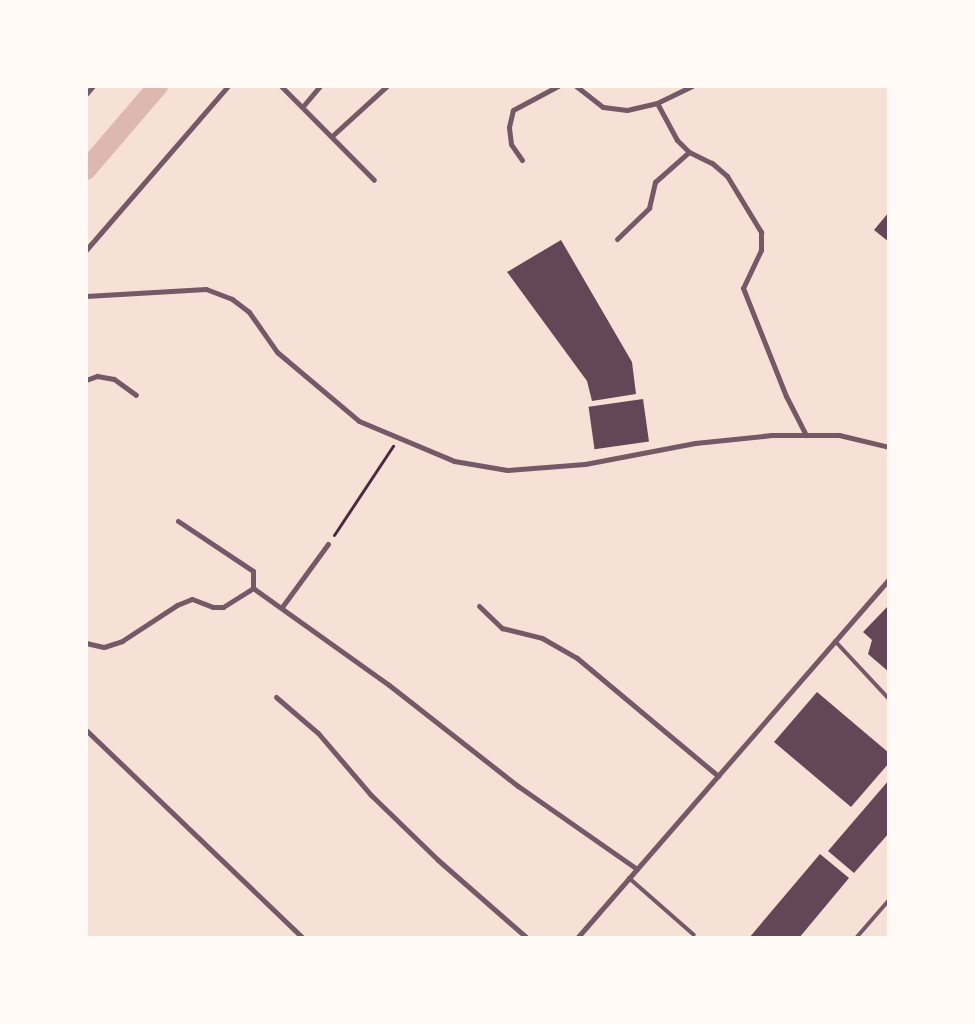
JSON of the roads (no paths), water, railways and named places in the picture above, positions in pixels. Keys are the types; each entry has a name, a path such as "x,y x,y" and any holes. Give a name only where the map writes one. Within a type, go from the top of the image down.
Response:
{"street":[{"path":"86,94 93,86"},
{"path":"86,250 228,86"},
{"path":"281,86 304,106 374,180"},
{"path":"304,106 320,86"},
{"path":"332,136 387,86"},
{"path":"522,160 511,144 509,127 513,110 558,86"},
{"path":"576,86 603,107 627,110 657,103 692,86"},
{"path":"657,103 677,140 689,152 712,163 728,176 761,232 761,250 743,288 786,396 806,435"},
{"path":"617,239 649,208 655,182 689,152"},
{"path":"86,296 206,289 232,299 249,312 277,352 324,394 359,421 397,439 454,461 507,470 585,464 695,443 772,435 839,435 889,447"},
{"path":"86,380 97,376 114,379 136,395"},
{"path":"178,521 253,571 253,588"},
{"path":"282,607 328,544"},
{"path":"578,938 889,580"},
{"path":"253,588 282,607 518,786 638,869"},
{"path":"86,643 104,647 122,641 173,607 192,599 213,607 223,607 253,588"},
{"path":"479,606 502,628 542,638 577,658 718,776"},
{"path":"276,697 318,734 371,795 438,860 527,938"},
{"path":"86,730 303,938"}],"lane":[{"path":"835,641 889,699"},
{"path":"630,878 694,935"},
{"path":"856,938 889,900"}],"waterway":[{"path":"86,170 158,86"}]}
